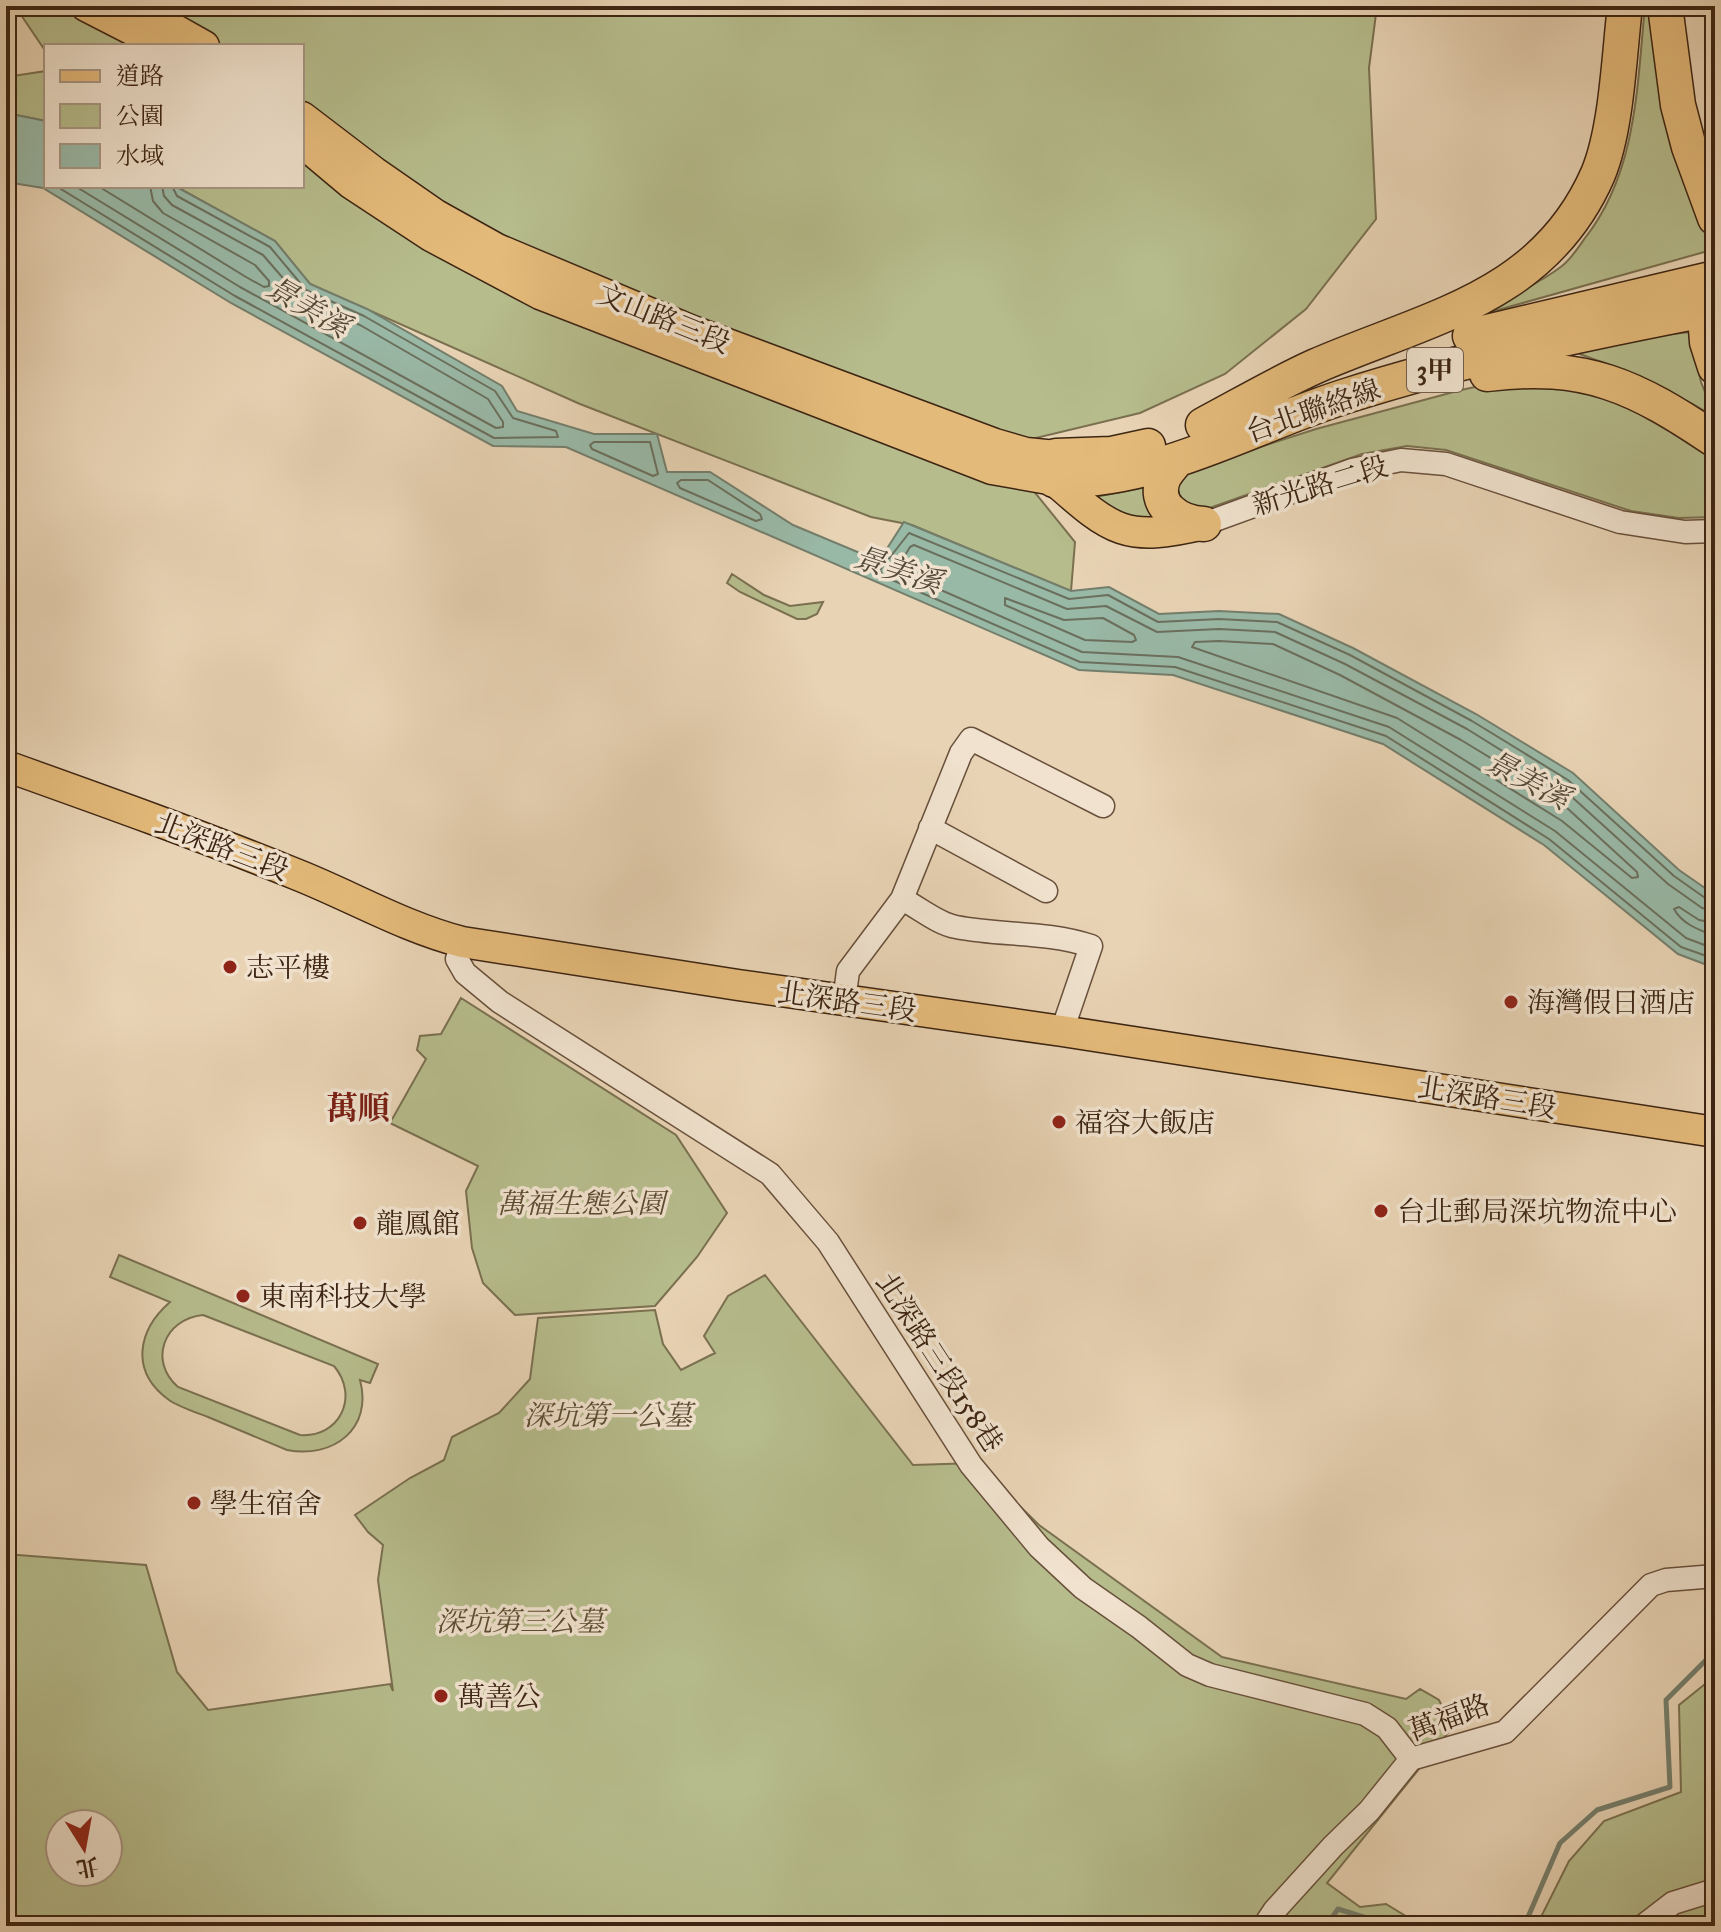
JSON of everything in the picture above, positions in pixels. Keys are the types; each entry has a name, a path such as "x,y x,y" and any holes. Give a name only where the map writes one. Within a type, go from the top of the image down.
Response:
{"highway":[{"path":"1203,425 1314,367 1444,315 1496,290 1533,265 1561,235 1599,171 1610,126 1625,6"},
{"path":"1665,6 1678,105 1689,147 1715,218"},
{"path":"1709,294 1707,342 1715,367"},
{"name":"台北聯絡線","path":"1055,468 1084,457 1133,450 1277,396 1385,360 1561,313 1709,294"},
{"name":"台北聯絡線","path":"1055,468 1103,479 1137,473 1287,417 1393,382 1571,336 1709,294"},
{"path":"1287,417 1482,375 1548,370 1582,374 1634,391 1715,440"},
{"path":"1176,461 1164,476 1162,486 1167,508 1188,523 1204,524"}],"main road":[{"path":"86,6 160,44"},
{"path":"133,6 200,44"},
{"name":"文山路三段","path":"304,119 436,215 497,249 690,330 1026,453 1055,468"},
{"name":"文山路三段","path":"304,144 352,184 431,236 540,294 992,469 1055,468"},
{"name":"新光路二段","path":"1055,468 1097,517 1129,531 1173,531 1204,524"},
{"name":"北深路三段","path":"6,766 212,840 428,934 462,942 1715,1132"}],"street":[{"name":"新光路二段","path":"1204,524 1352,470 1401,460 1446,464 1620,522 1685,532 1715,531"},
{"path":"844,1001 848,971 902,899 961,753 971,739 1103,806"},
{"path":"930,828 1046,891"},
{"path":"902,899 954,927 1067,938 1091,946 1062,1031"},
{"name":"北深路三段158巷","path":"462,942 457,959 465,973 500,1002 770,1174 828,1242 971,1465 1039,1547 1083,1588 1187,1665 1210,1675 1365,1714 1387,1728 1411,1759"},
{"name":"萬福路","path":"1264,1926 1274,1911 1369,1811 1411,1759 1505,1732 1651,1585 1666,1580 1715,1576"},
{"path":"1643,1926 1673,1903 1715,1890"}],"green space":[{"path":"15,6 1377,6 1369,68 1376,219 1306,309 1225,374 1140,413 998,447 1075,542 1071,591 912,525 871,517 580,404 310,284 275,241 179,188 304,188 304,44 44,44 44,49"},
{"path":"1645,6 1655,6 1693,195 1715,249 1448,324 1521,291 1562,266 1602,212 1625,157 1632,127"},
{"path":"44,71 44,121 6,113 6,77"},
{"path":"1690,332 1701,382 1715,417 1639,378 1559,347"},
{"path":"1529,382 1619,398 1715,454 1715,517 1679,518 1631,511 1446,450 1407,446 1362,454 1201,511 1181,503 1176,485 1184,475 1235,455 1316,429 1461,390 1489,384"},
{"path":"1151,486 1161,521 1116,514 1095,497"},
{"path":"732,574 764,595 790,606 823,602 817,614 797,619 727,583"},
{"name":"萬福生態公園","path":"461,998 676,1135 727,1213 697,1257 655,1306 515,1315 483,1283 472,1248 466,1191 478,1166 390,1123 426,1059 417,1050 420,1036 441,1034"},
{"path":"119,1255 378,1364 370,1383 360,1380 363,1397 355,1426 346,1436 320,1450 287,1450 173,1403 156,1389 148,1376 142,1351 151,1325 170,1302 110,1277","holes":["203,1315 334,1366 345,1390 341,1413 335,1423 325,1430 300,1435 178,1387 169,1377 162,1354 170,1333 178,1324"]},
{"path":"765,1275 913,1465 976,1463 1039,1525 1222,1657 1406,1699 1420,1689 1439,1700 1452,1728 1327,1883 1360,1907 1386,1904 1422,1926 6,1926 6,1554 146,1565 177,1672 208,1710 390,1684 393,1691 378,1580 383,1545 355,1515 410,1478 444,1460 452,1437 499,1413 530,1379 538,1318 655,1310 663,1344 681,1370 715,1353 704,1336 728,1296"},
{"path":"1715,1676 1715,1926 1529,1926 1539,1921 1569,1861 1604,1821 1681,1792 1679,1705"}],"water":[{"name":"景美溪","path":"6,113 44,121 44,188 179,188 275,241 310,284 367,309 502,386 517,411 594,434 657,434 667,472 710,472 793,525 879,561 904,522 1071,591 1109,587 1159,614 1219,611 1279,614 1353,648 1476,714 1573,773 1679,870 1715,895 1715,968 1678,954 1544,845 1383,744 1173,675 1079,670 566,447 493,446 231,303 43,188 6,182"}],"waterway":[{"path":"1513,1926 1528,1917 1560,1843 1597,1810 1670,1787 1666,1700 1715,1651"},
{"path":"1326,1926 1338,1909 1392,1926"}],"place":[{"name":"志平樓","path":"230,967"},
{"name":"海灣假日酒店","path":"1511,1002"},
{"name":"福容大飯店","path":"1059,1122"},
{"name":"台北郵局深坑物流中心","path":"1381,1211"},
{"name":"龍鳳館","path":"360,1223"},
{"name":"東南科技大學","path":"243,1296"},
{"name":"學生宿舍","path":"194,1503"},
{"name":"萬善公","path":"441,1696"}],"district":[{"name":"萬順","path":"358,1108"}],"park label":[{"name":"深坑第一公墓","path":"608,1415"},
{"name":"深坑第三公墓","path":"520,1621"}]}
